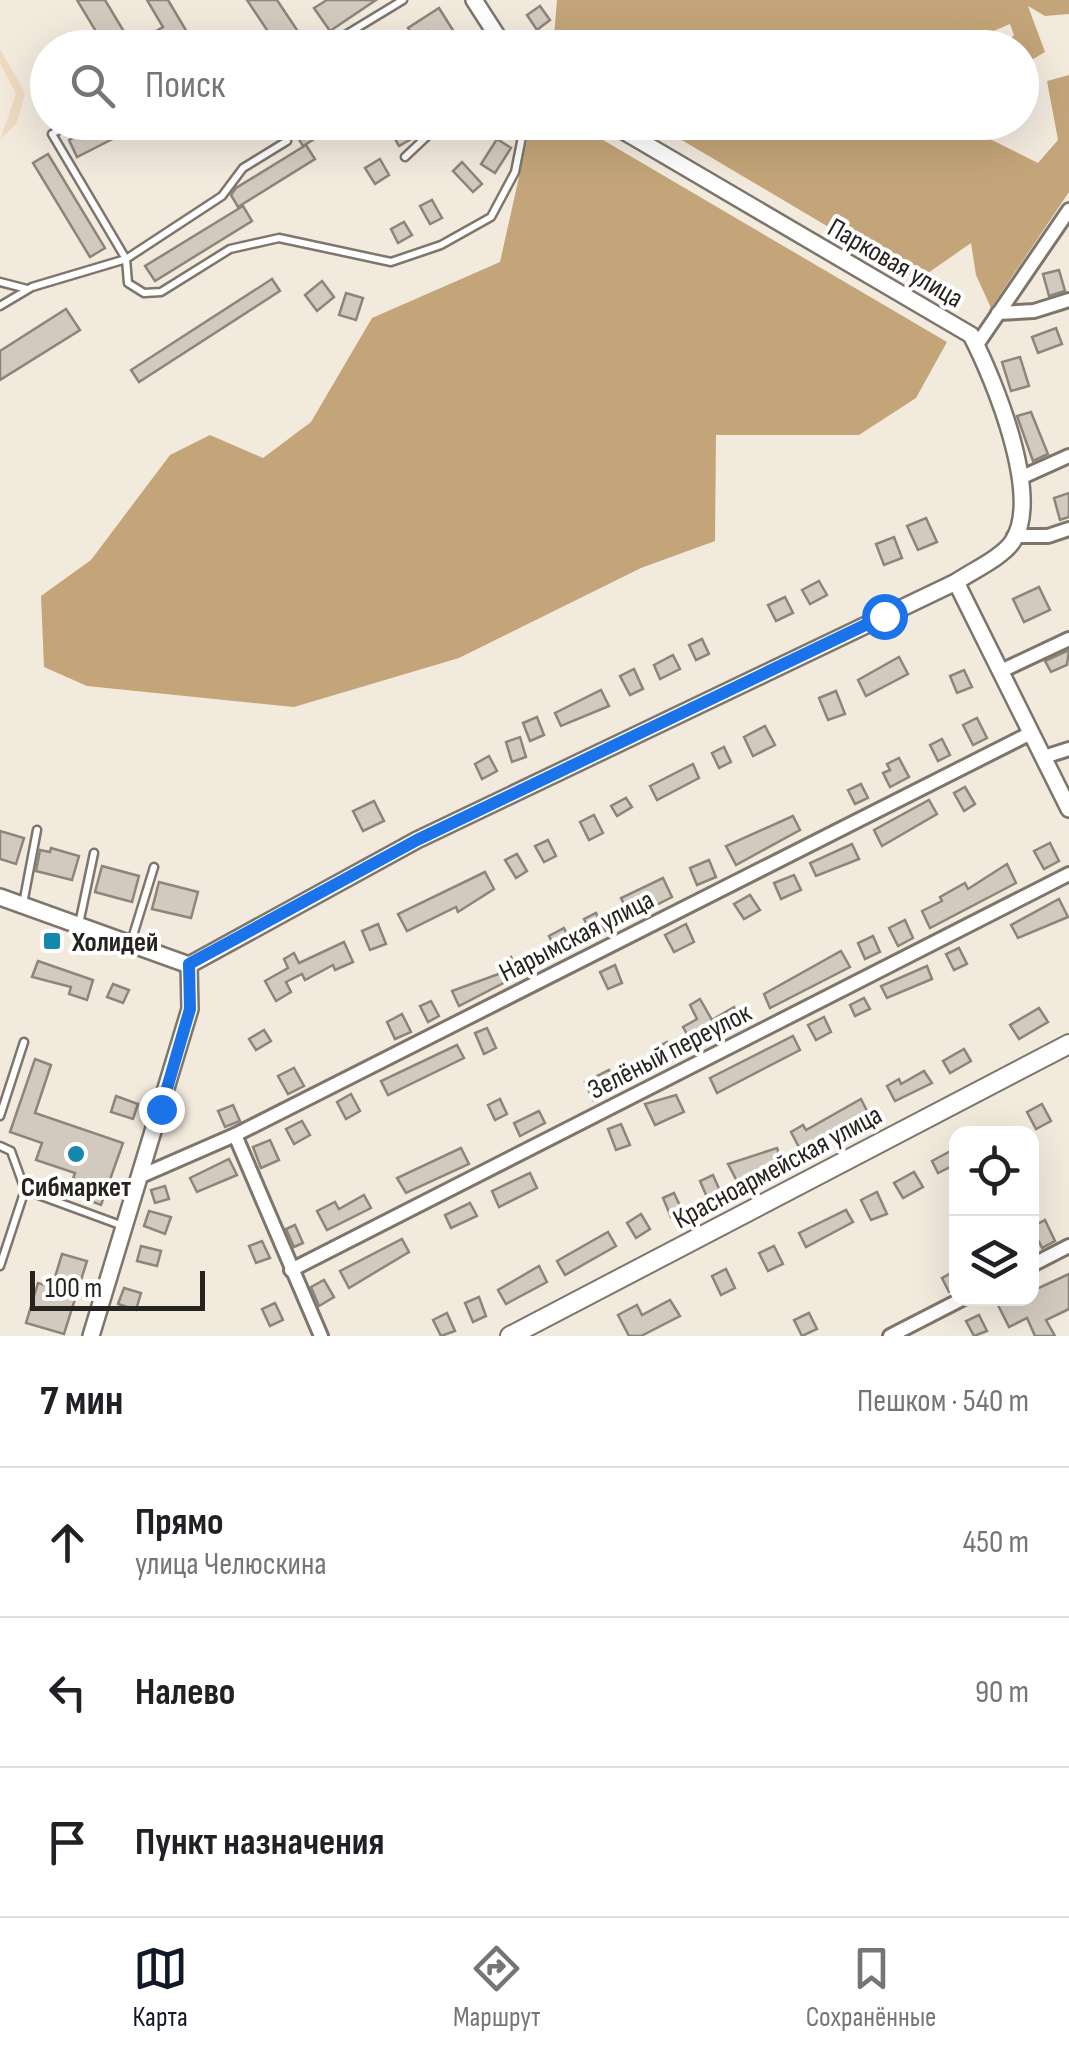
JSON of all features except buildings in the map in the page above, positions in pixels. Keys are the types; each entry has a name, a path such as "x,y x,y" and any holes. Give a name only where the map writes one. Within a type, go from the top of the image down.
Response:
{"main road":[{"name":"Красноармейская улица","path":"510,1336 1069,1044"}],"street":[{"path":"474,0 494,30"},
{"name":"Парковая улица","path":"639,140 971,335 992,374 1020,478 1024,504 1013,540"},
{"path":"976,346 1069,210"},
{"path":"998,313 1034,311 1069,300"},
{"path":"1020,478 1069,456"},
{"path":"0,897 189,964 417,840 956,582 1013,540 1069,530"},
{"path":"956,582 1069,808"},
{"path":"1001,672 1069,639"},
{"name":"Нарымская улица","path":"141,1176 234,1135 1031,732"},
{"path":"1044,758 1069,749"},
{"name":"Зелёный переулок","path":"292,1270 1069,874"},
{"path":"92,1336 190,1009 189,964"},
{"path":"234,1135 320,1336"},
{"path":"1039,1261 1069,1246"},
{"path":"890,1336 949,1306"}],"lane":[{"path":"354,30 403,0"},
{"path":"56,140 126,259 128,283 144,293 178,286 230,249 278,238 391,262 415,255 491,217 515,172 521,140"},
{"path":"0,306 28,289 126,259 222,196 243,168 287,140"},
{"path":"405,156 422,140"},
{"path":"0,282 28,289"},
{"path":"23,905 37,830"},
{"path":"79,925 94,853"},
{"path":"131,944 154,867"},
{"path":"0,1116 24,1042"},
{"path":"0,1146 12,1151 25,1190 0,1266"},
{"path":"25,1190 124,1226"}],"shaded area":[{"path":"557,0 1069,0 1069,14 1045,16 1028,6 1037,30 1012,30 1010,24 996,30 554,30"},
{"path":"0,49 25,93 17,123 0,140 16,94 0,63"},
{"path":"1069,75 1069,192 991,308 976,275 971,243 918,280 682,140 992,140 1038,163 1058,140 1047,81"},
{"path":"527,140 603,140 947,342 916,398 859,435 716,435 715,541 641,568 459,658 294,707 87,686 44,667 41,596 91,560 170,455 210,435 263,458 311,422 372,318 500,262"}],"place":[{"name":"Холидей","path":"52,941"},
{"name":"Сибмаркет","path":"76,1154"}],"route":[{"path":"161,1109 190,1009 189,964 417,840 884,616"}]}
